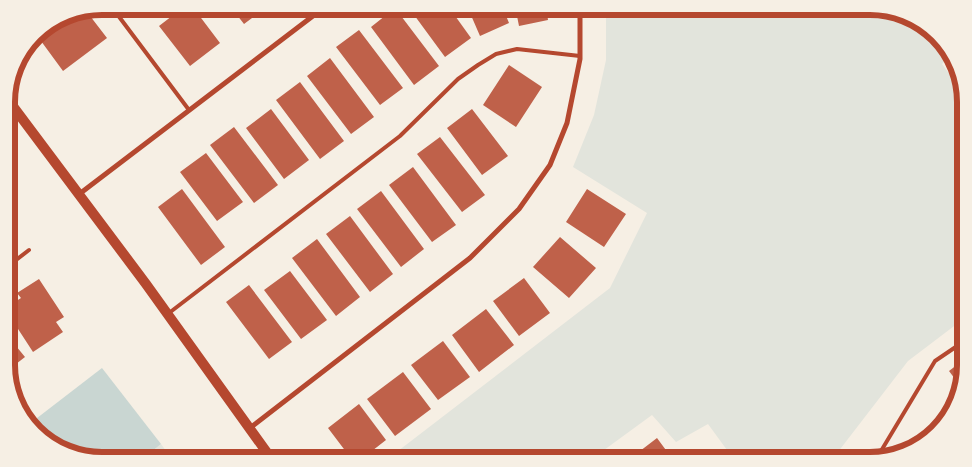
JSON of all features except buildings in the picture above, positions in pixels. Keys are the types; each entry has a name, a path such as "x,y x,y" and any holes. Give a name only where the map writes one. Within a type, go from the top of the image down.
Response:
{"main road":[{"path":"15,109 267,452"}],"street":[{"path":"78,195 310,15"},
{"path":"250,428 470,258 519,209 550,165 567,122 580,56 580,15"}],"lane":[{"path":"118,15 189,110"},
{"path":"167,314 400,136 458,79 478,65 496,54 516,49 580,56"},
{"path":"15,261 29,250"},
{"path":"880,451 935,362 957,346"}],"shaded area":[{"path":"606,15 870,15 887,17 908,24 918,30 939,49 945,59 946,61 942,64 954,80 957,102 957,324 908,361 838,452 728,452 708,424 676,442 652,415 601,452 397,452 610,288 647,213 573,167 594,115 606,60"},
{"path":"102,368 161,444 151,452 85,450 64,443 54,437 35,420"},
{"path":"161,444 167,452 151,452"}]}
